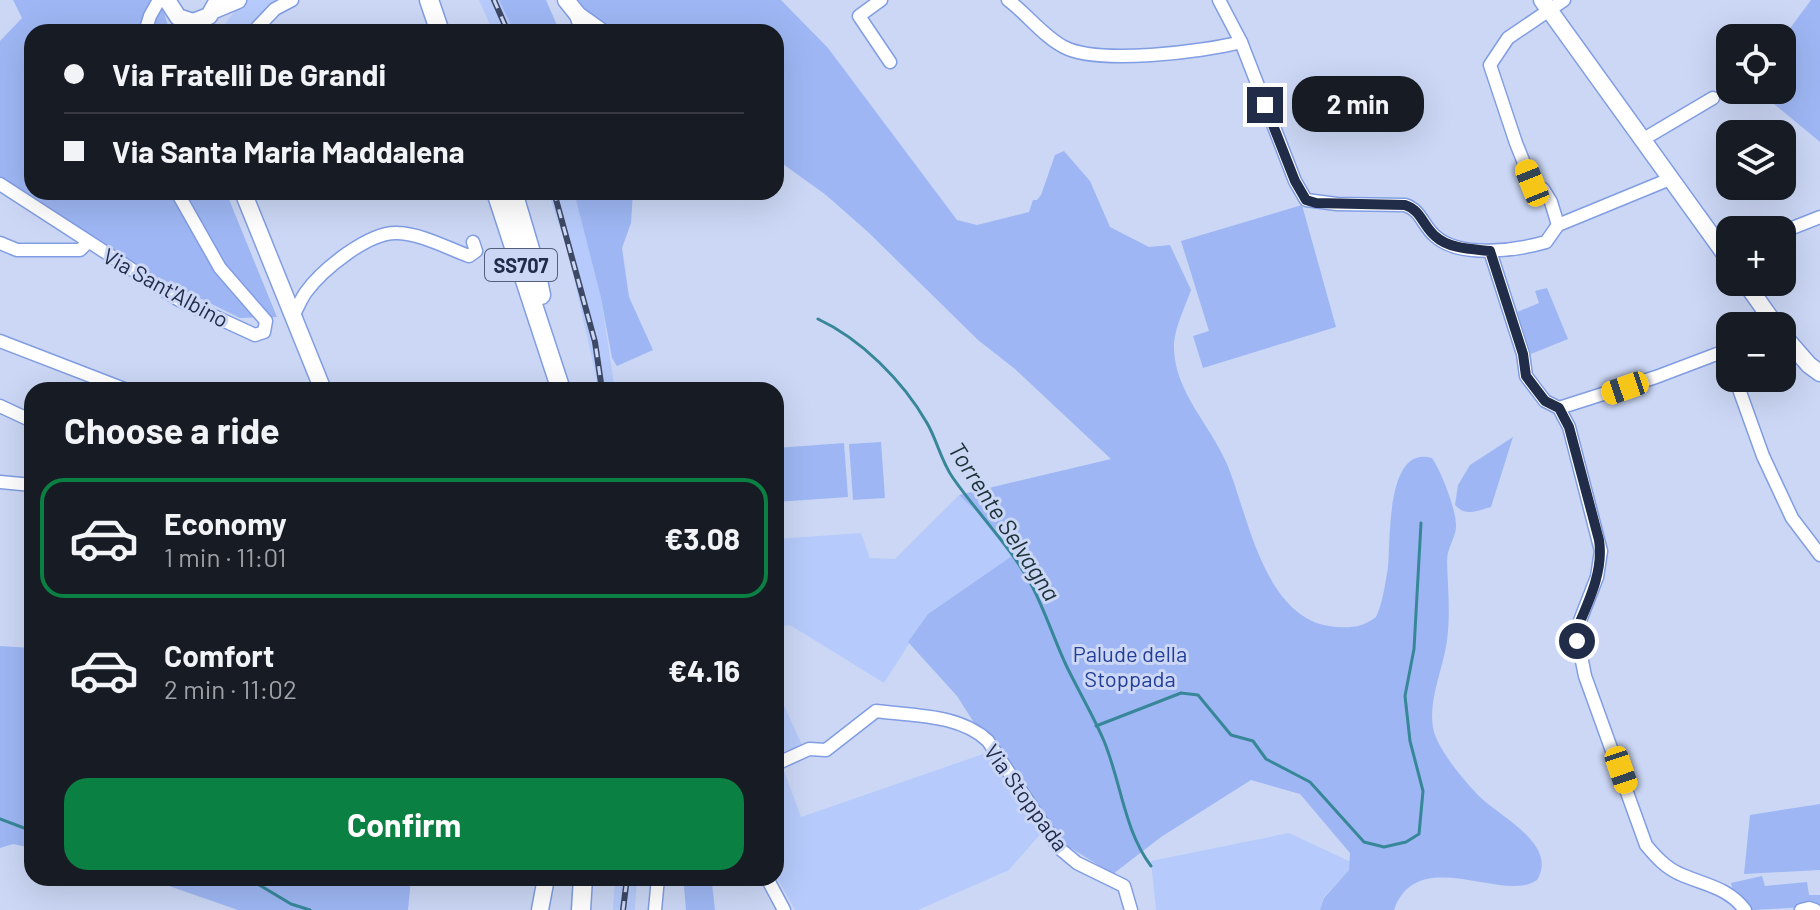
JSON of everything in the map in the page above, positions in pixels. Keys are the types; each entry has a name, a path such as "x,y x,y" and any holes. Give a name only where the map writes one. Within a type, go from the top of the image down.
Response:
{"highway":[{"path":"429,0 437,24"},
{"name":"SS707","path":"499,200 559,382"},
{"path":"515,200 539,285 545,338"},
{"path":"581,910 582,886"}],"main road":[{"path":"176,15 193,22 238,0"},
{"path":"566,0 591,24"},
{"path":"1545,5 1716,240"},
{"path":"578,15 581,24"},
{"path":"246,200 320,382"},
{"path":"1796,350 1820,373"},
{"path":"540,910 544,886"}],"street":[{"path":"149,24 159,0"},
{"path":"261,24 275,9 292,0"},
{"path":"881,0 859,16 890,62"},
{"path":"1008,0 1064,47 1087,56 1209,50 1241,42"},
{"path":"1219,0 1241,42 1295,181 1306,200 1316,203 1405,205 1414,208 1435,236 1451,246 1490,251 1522,249 1546,242 1558,225 1670,179"},
{"path":"1558,225 1543,189 1532,183 1490,65 1508,38 1545,5 1564,0"},
{"path":"152,24 163,14 176,15"},
{"path":"1642,140 1713,98"},
{"name":"Via Sant'Albino","path":"0,184 24,200"},
{"name":"Via Sant'Albino","path":"24,200 179,300 255,335 264,332 266,321 220,268 182,200"},
{"path":"1796,226 1820,217"},
{"path":"294,314 307,291 338,261 364,242 384,234 398,233 469,256 476,251 473,242"},
{"name":"Via Sant'Albino","path":"0,243 17,250 80,250 88,242"},
{"path":"1490,251 1523,354 1526,376 1545,401 1559,408 1569,427 1601,551 1597,577 1576,631 1577,641 1585,676 1646,845 1657,859 1678,873 1721,888 1738,899 1745,910"},
{"path":"0,341 106,382"},
{"path":"1559,408 1716,354"},
{"path":"1740,392 1763,456 1792,518 1820,555"},
{"path":"0,406 24,417"},
{"path":"0,482 24,484"},
{"name":"Via Stoppada","path":"784,760 809,749 826,750 876,711 954,721 976,730 988,741 1059,848 1077,863 1124,886 1131,910"},
{"path":"655,910 657,886"},
{"path":"770,886 782,910"},
{"path":"1801,910 1815,910"}],"shaded area":[{"path":"243,0 283,0 260,24 225,24"},
{"path":"479,0 499,0 510,24 490,24"},
{"path":"551,200 576,200 601,298 614,382 597,382 568,252"},
{"path":"959,495 1019,551 928,614 884,683 790,625 784,626 784,538 861,533 870,558 895,559"},
{"path":"784,705 803,747 784,755"},
{"path":"992,751 1043,831 1009,870 918,910 795,910 782,886 784,886 784,771 801,817"},
{"path":"1289,833 1351,862 1349,870 1324,897 1320,910 1156,910 1151,861"},
{"path":"614,886 636,886 635,910 613,910"}],"green space":[{"path":"13,0 160,0 168,24 24,24 24,193 0,177 0,41 22,18"},
{"path":"499,0 546,0 556,24 510,24"},
{"name":"Palude della Stoppada","path":"573,0 781,0 828,48 957,220 977,225 1029,212 1033,200 1041,195 1055,155 1064,151 1090,181 1110,227 1149,247 1170,245 1191,290 1174,342 1180,380 1227,464 1263,564 1292,607 1312,621 1347,627 1362,625 1376,617 1388,568 1391,518 1398,480 1406,466 1417,458 1432,458 1448,491 1456,527 1447,557 1448,626 1433,700 1434,732 1447,757 1467,783 1534,843 1542,867 1537,880 1522,885 1504,885 1441,877 1421,880 1405,890 1394,910 1320,910 1324,898 1349,870 1350,853 1300,794 1251,780 1161,837 1113,874 1043,831 957,696 908,642 928,614 1019,551 959,495 1111,459 1015,369 978,340 868,232 826,195 784,165 784,24 595,24"},
{"path":"1811,0 1820,0 1820,142 1774,104 1796,104 1796,24 1793,24"},
{"path":"35,200 229,200 277,317 240,318 145,271"},
{"path":"576,200 632,200 631,223 622,248 629,297 653,350 617,366 612,358 601,298"},
{"path":"1302,205 1336,327 1203,368 1193,336 1209,331 1181,241"},
{"path":"1547,288 1568,339 1531,354 1517,312 1539,303 1535,291"},
{"path":"1513,437 1491,507 1472,512 1459,509 1455,505 1458,485 1470,465"},
{"path":"881,442 885,498 853,500 849,444"},
{"path":"844,443 848,497 784,501 784,447"},
{"path":"0,646 24,648 24,846 13,844 0,848"},
{"path":"1820,804 1820,870 1744,874 1750,815"},
{"path":"1762,876 1765,886 1807,882 1809,895 1820,895 1820,910 1749,910 1733,891 1731,883"},
{"path":"169,886 410,886 408,910 238,910"},
{"path":"684,886 712,886 715,910 686,910"}],"waterway":[{"name":"Torrente Selvagna","path":"818,319 865,350 906,392 927,423 953,478 1024,572 1104,741 1135,837 1151,866"},
{"path":"1096,726 1181,693 1198,695 1231,735 1253,741 1266,759 1310,782 1364,842 1384,847 1406,842 1419,834 1423,791 1410,741 1405,696 1414,649 1421,523"},
{"path":"0,819 24,828"},
{"path":"261,886 291,904 310,910"}],"railway":[{"path":"494,0 504,24"},
{"path":"556,200 595,342 601,382"},
{"path":"623,910 626,886"}],"route":[{"path":"1265,105 1295,181 1306,200 1343,205 1405,205 1414,208 1435,236 1451,246 1490,251 1523,354 1526,376 1545,401 1559,408 1569,427 1599,540 1601,551 1597,577 1576,631 1577,641"}]}
